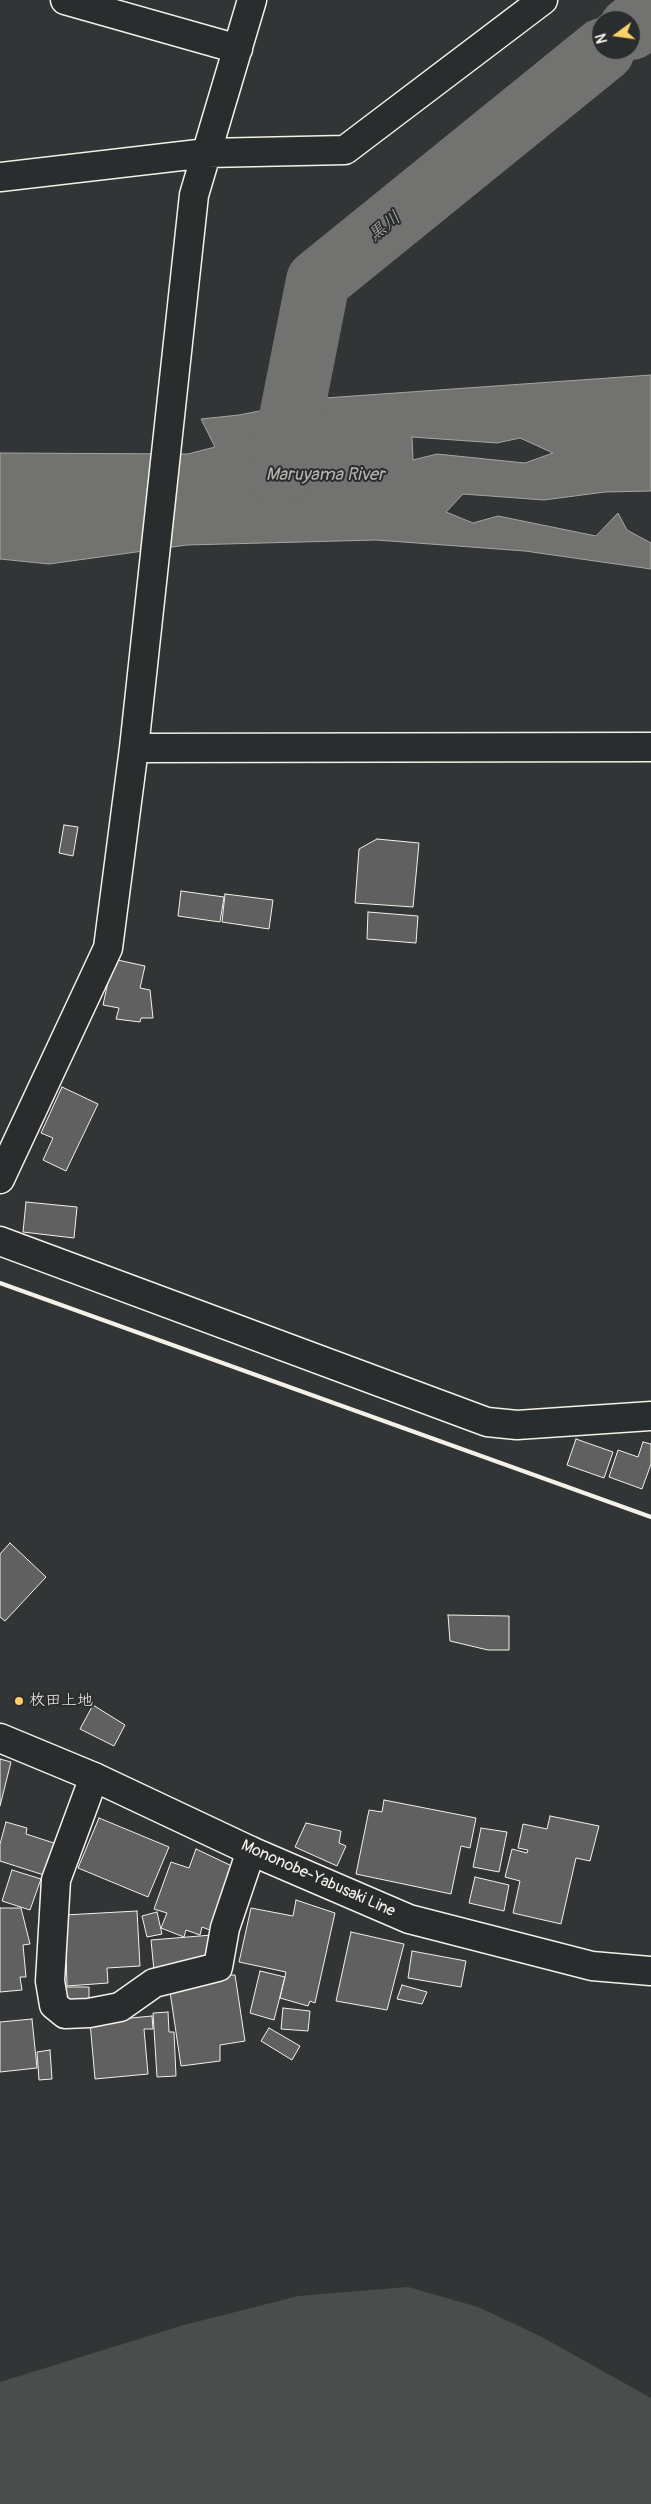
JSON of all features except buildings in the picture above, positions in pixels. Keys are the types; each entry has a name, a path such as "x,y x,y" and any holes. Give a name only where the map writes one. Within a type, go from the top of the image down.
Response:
{"street":[{"path":"65,0 238,49"},
{"path":"0,1179 108,948 134,748 194,195 252,0"},
{"path":"0,177 207,153 345,150 543,0"},
{"path":"134,748 651,747"},
{"path":"0,1240 487,1422 517,1425 651,1416"},
{"name":"Mononobe-Yabusaki Line","path":"0,1738 94,1777 252,1850 409,1919 592,1966 651,1971"},
{"path":"94,1777 56,1880 50,1981 54,2005 65,2014 89,2013 120,2007 154,1983 218,1967 225,1928 252,1850"}],"shaded area":[{"path":"408,2287 478,2307 542,2337 651,2398 651,2504 0,2504 0,2382 184,2325 298,2296"}],"water":[{"name":"Maruyama River","path":"651,375 651,491 605,492 544,500 463,494 446,512 473,523 498,516 596,536 618,513 627,530 651,543 651,569 525,551 376,540 187,545 49,564 0,559 0,453 188,454 215,447 201,419 239,415 325,398","holes":["412,437 497,443 520,438 553,453 525,463 437,454 413,460"]}],"waterway":[{"name":"黒川","path":"641,20 651,13"},
{"name":"黒川","path":"280,473 318,281 591,60"}],"railway":[{"path":"0,1283 651,1517"}],"place":[{"name":"枚田上地","path":"19,1701"}]}
